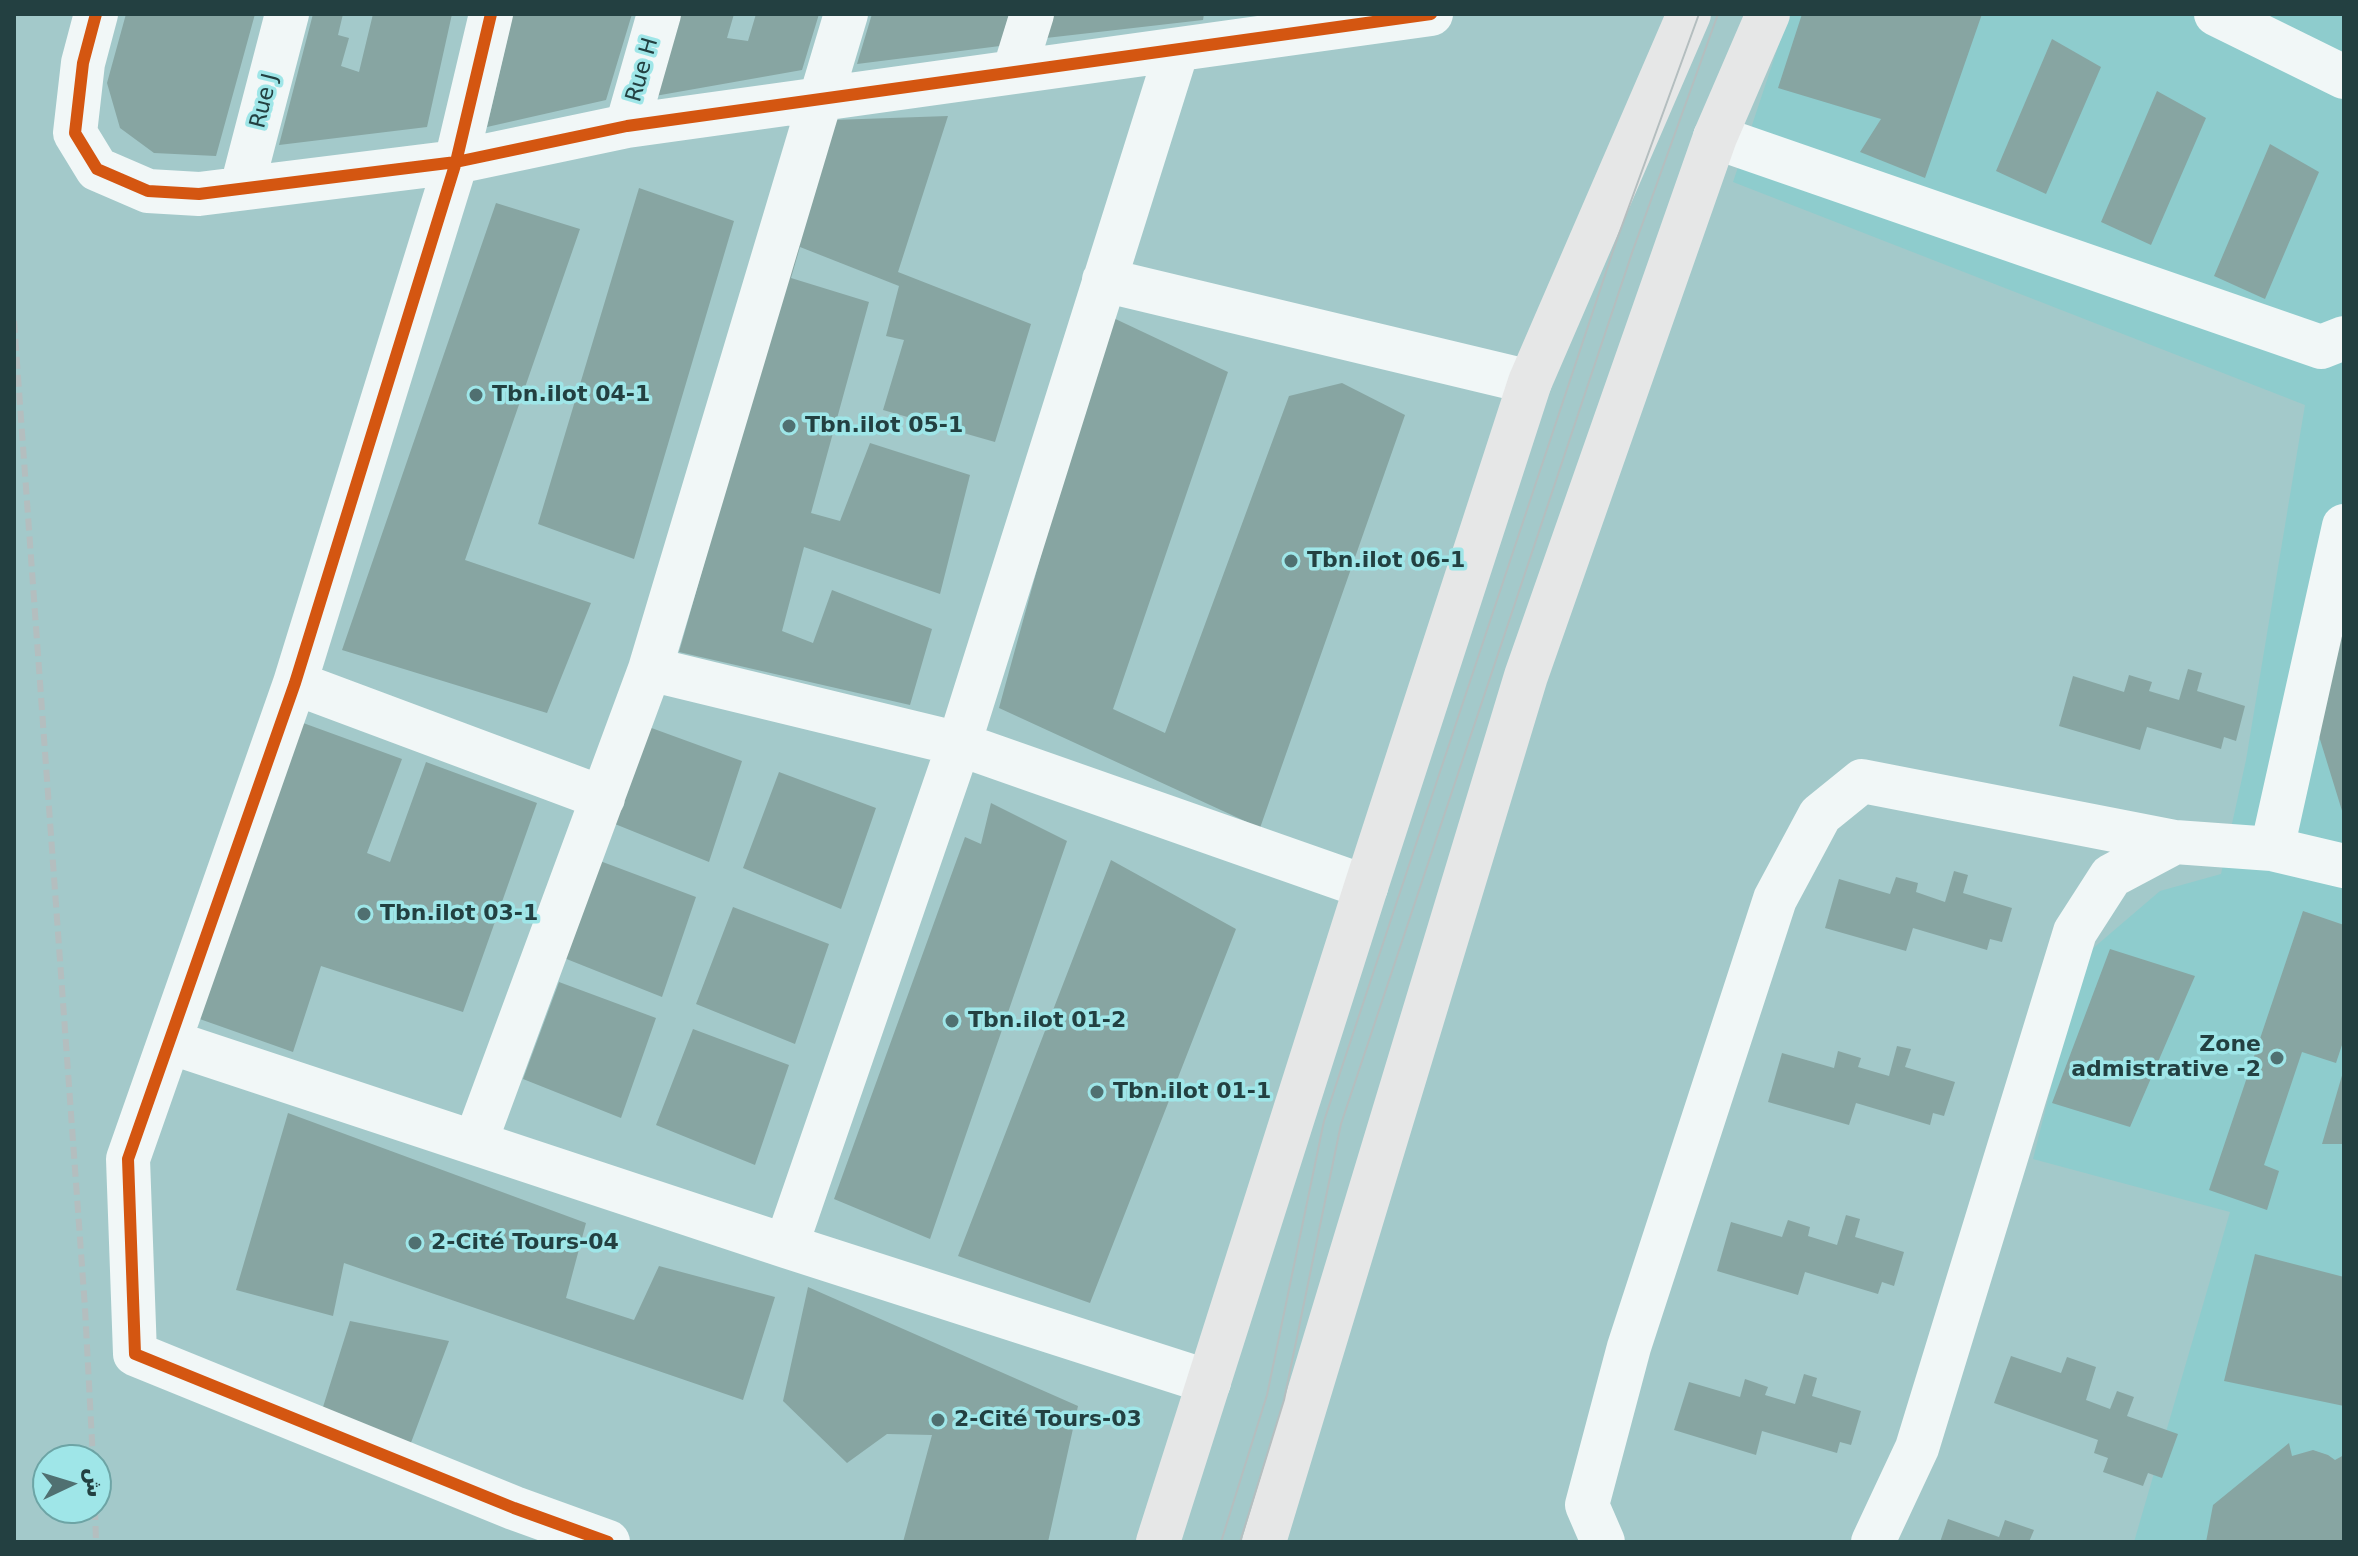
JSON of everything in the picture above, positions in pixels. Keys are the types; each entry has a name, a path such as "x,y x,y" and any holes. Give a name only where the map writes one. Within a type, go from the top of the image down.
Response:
{"main road":[{"path":"1264,1542 1526,676 1715,137 1768,14"},
{"path":"1158,1542 1530,382 1679,17"}],"street":[{"path":"96,14 83,63 75,133 97,169 148,191 199,194 456,162 627,126 1177,50 1231,28 1431,14"},
{"name":"Rue J","path":"242,187 287,14"},
{"path":"491,14 456,162 295,683 128,1159 135,1354 513,1525 608,1542"},
{"name":"Rue H","path":"627,126 659,14"},
{"path":"475,1143 650,669 846,14"},
{"path":"1014,72 1032,14"},
{"path":"2216,14 2344,77"},
{"path":"786,1246 959,744 1177,50"},
{"path":"1715,137 2321,347 2344,338"},
{"path":"1104,280 1530,382"},
{"path":"2272,849 2344,526"},
{"path":"650,669 959,744 1366,887"},
{"path":"295,683 603,798"},
{"path":"1603,1542 1587,1505 1629,1347 1775,899 1820,815 1862,781 2175,842 2272,849 2344,866"},
{"path":"1873,1542 1917,1448 2075,932 2111,876 2175,842"},
{"path":"170,1042 1209,1382"}],"shaded area":[{"path":"1789,14 2344,14 2344,1542 2134,1542 2230,1212 2033,1159 2084,956 2160,891 2221,874 2246,760 2305,405 1733,182"}],"building":[{"path":"126,14 255,14 216,156 154,153 120,128 107,83"},
{"path":"313,14 343,14 338,35 349,38 341,66 359,72 373,14 452,14 427,127 279,145"},
{"path":"513,14 632,14 606,100 487,127"},
{"path":"680,14 734,14 727,38 748,41 756,14 819,14 802,70 655,96"},
{"path":"872,14 1009,14 1000,46 857,64"},
{"path":"1054,14 1204,14 1203,20 1046,38"},
{"path":"1802,14 1982,14 1925,178 1860,152 1881,119 1778,88"},
{"path":"2052,39 2101,67 2046,194 1996,171"},
{"path":"2157,91 2206,118 2151,245 2101,222"},
{"name":"Tbn.ilot 05-1","path":"948,116 898,272 1031,324 995,442 883,410 904,340 886,336 899,286 800,247 791,278 869,302 811,513 840,521 870,443 970,475 940,594 804,547 782,631 813,643 832,590 932,629 910,705 679,652 796,239 833,120"},
{"path":"2270,144 2319,172 2265,299 2214,276"},
{"path":"639,188 734,221 634,559 538,524"},
{"name":"Tbn.ilot 04-1","path":"496,203 580,229 465,560 591,603 547,713 342,650"},
{"name":"Tbn.ilot 06-1","path":"1107,315 1228,372 1113,709 1165,733 1289,396 1342,383 1405,415 1260,828 999,708"},
{"path":"2344,579 2344,813 2343,814 2314,720"},
{"path":"2188,669 2202,673 2197,691 2245,706 2236,741 2224,737 2221,749 2147,727 2140,750 2059,726 2073,676 2124,692 2129,675 2152,682 2149,691 2179,700"},
{"name":"Tbn.ilot 03-1","path":"295,720 402,759 367,853 390,862 426,762 537,803 463,1012 321,966 293,1052 194,1017"},
{"path":"646,726 742,761 709,862 610,822"},
{"path":"779,772 876,808 841,909 743,868"},
{"name":"Tbn.ilot 01-2","path":"991,803 1067,841 930,1239 834,1199 965,837 981,844"},
{"name":"Tbn.ilot 01-1","path":"1111,860 1236,929 1090,1303 958,1256"},
{"path":"600,861 696,897 662,997 564,958"},
{"path":"1954,871 1968,875 1963,893 2012,908 2002,942 1990,939 1987,950 1913,928 1906,951 1825,928 1839,879 1890,894 1896,877 1918,883 1916,892 1945,902"},
{"path":"733,907 829,944 795,1044 696,1004"},
{"name":"Zone admistrative -2","path":"2303,911 2344,925 2344,1039 2336,1063 2302,1052 2264,1165 2279,1171 2267,1210 2209,1190"},
{"path":"2110,949 2195,976 2130,1127 2052,1103"},
{"path":"559,982 656,1018 621,1118 523,1079"},
{"path":"693,1029 789,1065 755,1165 656,1125"},
{"path":"1897,1046 1911,1049 1905,1067 1955,1082 1944,1116 1933,1113 1930,1125 1856,1103 1849,1125 1768,1102 1782,1053 1834,1068 1838,1051 1861,1058 1858,1067 1889,1076"},
{"path":"2343,1072 2344,1144 2322,1144"},
{"name":"2-Cité Tours-04","path":"288,1113 586,1223 566,1298 634,1320 659,1266 775,1297 743,1400 344,1263 333,1316 236,1290"},
{"path":"1846,1215 1860,1219 1855,1237 1904,1252 1894,1286 1882,1282 1878,1294 1805,1272 1798,1295 1717,1271 1731,1222 1782,1237 1788,1220 1810,1227 1808,1236 1837,1245"},
{"path":"2255,1254 2344,1277 2344,1406 2224,1381"},
{"name":"2-Cité Tours-03","path":"808,1287 1078,1406 1048,1542 903,1542 932,1435 887,1434 847,1463 783,1401"},
{"path":"350,1321 449,1341 409,1448 323,1407"},
{"path":"2011,1356 2061,1373 2067,1357 2096,1367 2086,1400 2110,1409 2117,1391 2134,1397 2127,1416 2178,1434 2162,1478 2148,1473 2143,1486 2103,1472 2108,1458 2094,1453 2098,1440 1994,1403"},
{"path":"1804,1374 1817,1378 1812,1396 1861,1411 1851,1445 1840,1442 1837,1453 1762,1431 1756,1455 1674,1430 1689,1382 1740,1397 1745,1379 1768,1387 1765,1395 1795,1404"},
{"path":"2289,1443 2292,1456 2313,1450 2335,1460 2344,1455 2344,1542 2206,1542 2213,1505"},
{"path":"1948,1519 1999,1537 2005,1520 2034,1530 2029,1542 1940,1542"}],"tram line":[{"path":"1221,1542 1267,1395 1324,1121 1615,245 1699,14"},
{"path":"1240,1542 1284,1400 1341,1124 1633,250 1718,14"}],"railway":[{"path":"14,321 92,1444"},
{"path":"95,1524 96,1542"}],"cycle path":[{"path":"96,14 83,63 75,133 97,169 148,191 199,194 456,162 627,126 1431,14"},
{"path":"491,14 456,162 295,683 128,1159 135,1354 514,1508 608,1542"}],"place":[{"name":"Tbn.ilot 04-1","path":"476,395"},
{"name":"Tbn.ilot 05-1","path":"789,426"},
{"name":"Tbn.ilot 06-1","path":"1291,561"},
{"name":"Tbn.ilot 03-1","path":"364,914"},
{"name":"Tbn.ilot 01-2","path":"952,1021"},
{"name":"Zone admistrative -2","path":"2277,1058"},
{"name":"Tbn.ilot 01-1","path":"1097,1092"},
{"name":"2-Cité Tours-04","path":"415,1243"},
{"name":"2-Cité Tours-03","path":"938,1420"}]}
